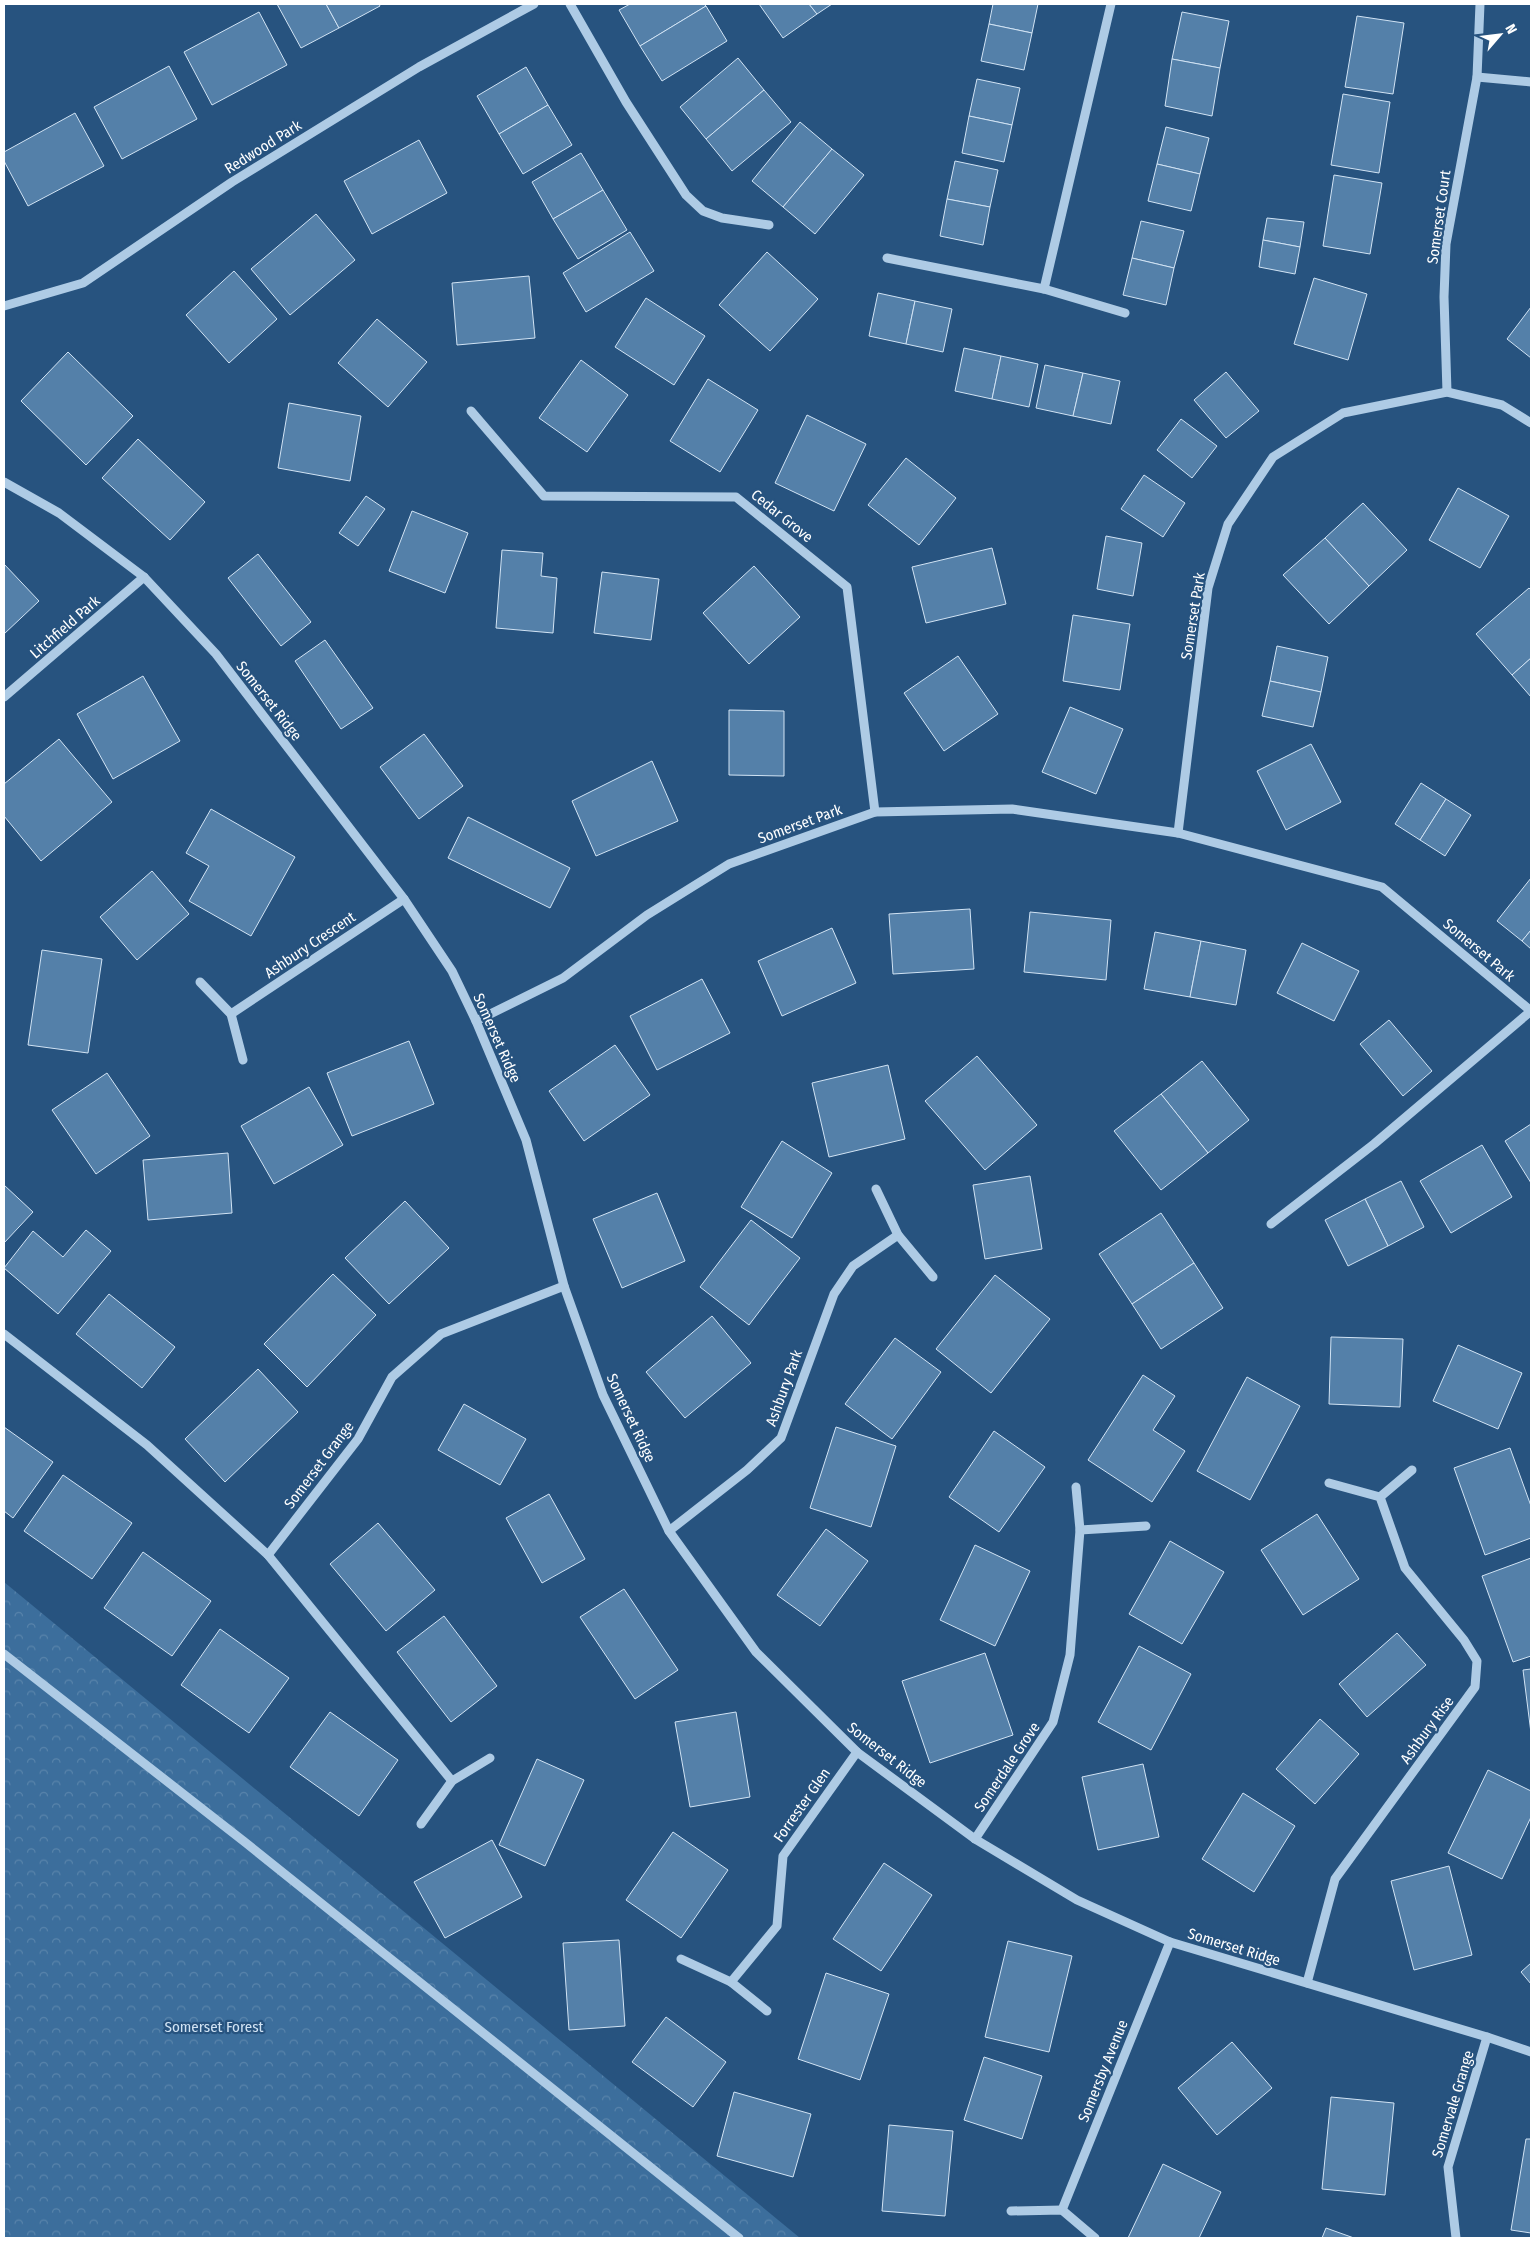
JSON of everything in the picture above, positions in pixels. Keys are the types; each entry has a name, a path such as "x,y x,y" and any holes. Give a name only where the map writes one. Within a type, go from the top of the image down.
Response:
{"street":[{"name":"Redwood Park","path":"4,306 82,283 240,177 419,67 534,4"},
{"path":"570,4 626,102 686,196 703,211 722,218 769,225"},
{"path":"1044,289 1111,4"},
{"name":"Somerset Court","path":"1447,392 1444,297 1446,244 1477,77 1480,4"},
{"path":"1477,77 1531,82"},
{"path":"887,258 1044,289 1097,303 1125,313"},
{"name":"Somerset Park","path":"1178,833 1208,588 1228,524 1273,457 1343,413 1447,392 1502,405 1531,423"},
{"name":"Cedar Grove","path":"471,411 544,496 736,497 847,587 875,812"},
{"name":"Somerset Ridge","path":"4,482 59,513 144,577 216,654 404,899 452,971 476,1021 526,1140 564,1286 603,1395 669,1531 756,1652 857,1752 976,1839 1078,1900 1170,1942 1487,2036 1531,2052"},
{"name":"Litchfield Park","path":"4,697 144,577"},
{"name":"Somerset Park","path":"476,1021 563,978 647,916 729,864 875,812 1012,808 1178,833 1382,887 1531,1012 1374,1144 1271,1224"},
{"name":"Ashbury Crescent","path":"231,1014 404,899"},
{"path":"200,982 231,1014 242,1060"},
{"path":"876,1189 898,1235 933,1277"},
{"name":"Ashbury Park","path":"669,1531 747,1470 780,1438 834,1294 853,1266 898,1235"},
{"name":"Somerset Grange","path":"268,1555 358,1439 392,1377 441,1334 564,1286"},
{"path":"4,1334 147,1445 268,1555 452,1781"},
{"path":"1329,1483 1380,1496 1412,1470"},
{"name":"Somerdale Grove","path":"976,1839 1053,1722 1070,1655 1080,1530 1076,1488"},
{"name":"Ashbury Rise","path":"1307,1983 1335,1879 1475,1687 1477,1661 1464,1640 1405,1568 1380,1496"},
{"path":"1080,1530 1146,1526"},
{"path":"4,1654 246,1843 739,2238"},
{"name":"Forrester Glen","path":"731,1982 777,1926 783,1856 857,1752"},
{"path":"421,1824 452,1781 490,1758"},
{"name":"Somersby Avenue","path":"1062,2210 1170,1942"},
{"path":"681,1959 731,1982 767,2011"},
{"name":"Somervale Grange","path":"1456,2238 1448,2167 1487,2036"},
{"path":"1011,2211 1062,2210 1095,2238"}],"green space":[{"name":"Somerset Forest","path":"4,1582 800,2238 4,2238"}],"building":[{"path":"277,4 326,4 339,28 301,48"},
{"path":"326,4 379,4 380,6 339,28"},
{"path":"630,4 704,4 706,6 640,46 619,10"},
{"path":"759,4 809,4 817,14 783,38"},
{"path":"809,4 832,4 817,14"},
{"path":"993,4 1038,4 1032,33 989,24"},
{"path":"706,6 727,41 662,81 640,46"},
{"path":"259,12 287,65 212,105 184,52"},
{"path":"1182,12 1229,21 1220,68 1172,59"},
{"path":"1357,16 1404,23 1393,94 1345,87"},
{"path":"989,24 1032,33 1024,70 981,61"},
{"path":"738,58 764,90 706,139 680,107"},
{"path":"1172,59 1220,68 1212,116 1165,106"},
{"path":"169,66 197,119 122,159 94,107"},
{"path":"526,67 548,105 499,134 477,96"},
{"path":"977,79 1020,88 1012,125 969,116"},
{"path":"764,90 791,122 732,171 706,139"},
{"path":"1343,94 1390,102 1379,173 1331,165"},
{"path":"548,105 572,145 523,174 499,134"},
{"path":"75,113 104,166 28,206 4,161 4,152"},
{"path":"969,116 1012,125 1004,162 962,153"},
{"path":"800,122 832,149 783,207 752,181"},
{"path":"1166,127 1209,138 1200,174 1157,164"},
{"path":"419,140 447,193 372,234 344,181"},
{"path":"832,149 864,175 815,234 783,207"},
{"path":"581,153 603,190 553,219 532,182"},
{"path":"955,161 998,170 990,207 947,199"},
{"path":"1157,164 1200,174 1191,211 1148,201"},
{"path":"1334,175 1382,183 1370,254 1323,246"},
{"path":"603,190 627,230 578,259 553,219"},
{"path":"947,199 990,207 983,245 940,236"},
{"path":"316,214 355,260 290,315 251,269"},
{"path":"1267,218 1304,222 1300,247 1263,240"},
{"path":"1141,221 1184,231 1174,268 1132,258"},
{"path":"630,232 654,271 586,312 563,273"},
{"path":"1263,240 1300,247 1295,274 1259,267"},
{"path":"767,252 818,299 770,351 719,305"},
{"path":"1132,258 1174,268 1166,305 1123,295"},
{"path":"234,271 277,319 229,363 186,315"},
{"path":"529,276 535,338 457,345 452,283"},
{"path":"1314,278 1367,294 1348,360 1294,344"},
{"path":"878,293 915,301 906,344 869,336"},
{"path":"646,298 705,336 674,385 615,347"},
{"path":"915,301 952,309 943,352 906,344"},
{"path":"1531,307 1531,358 1507,339"},
{"path":"377,319 427,362 388,407 338,363"},
{"path":"964,348 1001,356 992,399 955,391"},
{"path":"68,352 133,416 86,465 21,401"},
{"path":"1001,356 1038,364 1029,407 992,399"},
{"path":"581,360 628,395 587,452 539,418"},
{"path":"1045,365 1083,373 1073,416 1036,408"},
{"path":"1226,372 1259,411 1226,438 1194,400"},
{"path":"1083,373 1120,381 1111,424 1073,416"},
{"path":"708,379 758,410 720,472 670,441"},
{"path":"289,403 361,416 350,481 278,468"},
{"path":"807,415 866,444 834,511 775,483"},
{"path":"1181,419 1217,446 1192,478 1157,450"},
{"path":"138,439 205,502 170,540 102,478"},
{"path":"906,458 956,498 919,545 868,505"},
{"path":"1144,475 1185,503 1163,537 1121,509"},
{"path":"1458,488 1509,516 1480,568 1429,540"},
{"path":"366,496 385,509 358,546 339,533"},
{"path":"1363,503 1407,550 1369,586 1325,538"},
{"path":"412,511 468,533 445,593 389,571"},
{"path":"1106,536 1142,543 1133,596 1097,589"},
{"path":"1325,538 1369,586 1329,624 1283,575"},
{"path":"992,548 1006,604 926,623 912,567"},
{"path":"502,550 543,553 541,576 557,578 553,633 496,628"},
{"path":"258,554 311,622 281,646 228,578"},
{"path":"4,564 39,601 4,634"},
{"path":"754,566 800,617 749,664 703,613"},
{"path":"602,572 659,579 651,640 594,633"},
{"path":"1529,588 1531,590 1531,658 1512,675 1476,634"},
{"path":"1073,615 1130,624 1120,690 1063,681"},
{"path":"325,640 373,708 341,729 295,661"},
{"path":"1277,646 1328,657 1321,692 1270,681"},
{"path":"958,656 998,714 944,751 904,693"},
{"path":"1531,658 1531,697 1512,675"},
{"path":"143,676 180,741 113,779 77,714"},
{"path":"1270,681 1321,692 1313,727 1262,716"},
{"path":"1070,707 1123,729 1096,794 1042,772"},
{"path":"729,710 784,711 784,776 729,775"},
{"path":"424,734 463,786 419,819 380,767"},
{"path":"59,739 112,802 41,861 4,816 4,784"},
{"path":"1311,744 1341,802 1286,830 1257,771"},
{"path":"652,761 678,821 596,856 572,801"},
{"path":"1421,783 1446,799 1420,840 1395,824"},
{"path":"1446,799 1471,815 1445,856 1420,840"},
{"path":"211,809 295,857 251,936 189,901 209,866 186,853"},
{"path":"468,817 570,868 550,908 448,858"},
{"path":"152,871 189,914 137,960 100,917"},
{"path":"1531,878 1531,930 1522,941 1497,921"},
{"path":"970,909 974,969 893,974 889,914"},
{"path":"1030,912 1111,920 1106,980 1024,972"},
{"path":"832,928 856,983 782,1016 758,961"},
{"path":"1531,930 1531,949 1522,941"},
{"path":"1155,932 1201,941 1190,997 1144,989"},
{"path":"1201,941 1246,950 1236,1005 1190,997"},
{"path":"1302,943 1359,971 1334,1021 1277,993"},
{"path":"42,950 102,959 88,1053 28,1045"},
{"path":"702,979 730,1033 657,1070 630,1016"},
{"path":"1389,1020 1432,1071 1403,1096 1360,1044"},
{"path":"409,1041 434,1104 352,1136 327,1073"},
{"path":"615,1045 650,1095 584,1141 549,1091"},
{"path":"977,1056 1037,1125 985,1170 925,1101"},
{"path":"1202,1061 1249,1120 1208,1153 1161,1094"},
{"path":"888,1065 905,1139 829,1157 812,1083"},
{"path":"107,1073 150,1136 96,1174 52,1110"},
{"path":"309,1087 343,1145 274,1184 241,1126"},
{"path":"1161,1094 1208,1153 1161,1190 1114,1131"},
{"path":"1531,1124 1531,1183 1505,1141"},
{"path":"782,1141 832,1173 792,1238 741,1207"},
{"path":"1482,1145 1512,1197 1451,1233 1420,1181"},
{"path":"228,1153 232,1213 148,1220 143,1160"},
{"path":"1030,1176 1042,1249 985,1259 973,1185"},
{"path":"1401,1181 1424,1227 1388,1246 1365,1199"},
{"path":"4,1185 33,1212 4,1243"},
{"path":"657,1193 685,1261 622,1288 593,1219"},
{"path":"1365,1199 1388,1246 1348,1266 1325,1220"},
{"path":"405,1201 449,1248 389,1304 345,1258"},
{"path":"1161,1213 1194,1263 1132,1304 1099,1254"},
{"path":"751,1220 800,1258 749,1325 700,1287"},
{"path":"86,1230 111,1251 58,1314 4,1268 33,1231 63,1257"},
{"path":"1194,1263 1223,1308 1161,1349 1132,1304"},
{"path":"333,1274 376,1315 307,1387 264,1344"},
{"path":"995,1275 1050,1319 991,1393 936,1349"},
{"path":"109,1294 175,1347 142,1388 76,1334"},
{"path":"712,1316 751,1363 685,1418 646,1372"},
{"path":"1331,1337 1403,1339 1400,1407 1329,1404"},
{"path":"895,1338 941,1372 892,1439 845,1404"},
{"path":"1458,1345 1522,1373 1498,1429 1433,1401"},
{"path":"258,1369 298,1412 225,1482 185,1439"},
{"path":"1143,1375 1175,1396 1153,1430 1185,1451 1152,1502 1088,1460"},
{"path":"1247,1377 1300,1406 1250,1500 1197,1471"},
{"path":"464,1404 526,1439 500,1485 438,1450"},
{"path":"4,1427 53,1462 13,1518 4,1511"},
{"path":"836,1427 896,1446 871,1527 810,1508"},
{"path":"994,1431 1045,1467 999,1532 949,1497"},
{"path":"1510,1448 1531,1506 1531,1538 1485,1555 1454,1468"},
{"path":"63,1475 132,1523 92,1579 24,1531"},
{"path":"549,1494 585,1559 542,1583 506,1518"},
{"path":"1317,1514 1359,1579 1303,1615 1261,1550"},
{"path":"378,1523 435,1590 386,1631 330,1564"},
{"path":"826,1529 868,1561 820,1626 777,1595"},
{"path":"1170,1541 1224,1572 1182,1644 1129,1614"},
{"path":"975,1545 1030,1571 995,1646 940,1620"},
{"path":"143,1552 211,1601 172,1656 104,1608"},
{"path":"1531,1558 1531,1656 1513,1662 1482,1576"},
{"path":"624,1589 678,1670 635,1699 580,1617"},
{"path":"444,1616 497,1686 451,1722 397,1652"},
{"path":"220,1629 289,1678 249,1733 181,1685"},
{"path":"1397,1633 1426,1665 1367,1717 1339,1684"},
{"path":"1139,1646 1191,1674 1151,1750 1098,1722"},
{"path":"985,1653 1013,1735 930,1763 902,1681"},
{"path":"1531,1669 1531,1733 1523,1670"},
{"path":"330,1712 398,1760 359,1816 290,1767"},
{"path":"736,1712 750,1797 690,1807 675,1722"},
{"path":"1320,1719 1359,1754 1315,1804 1276,1769"},
{"path":"537,1759 584,1780 545,1866 499,1845"},
{"path":"1143,1764 1159,1837 1098,1850 1082,1777"},
{"path":"1488,1770 1531,1791 1531,1817 1502,1879 1448,1853"},
{"path":"1243,1793 1295,1826 1254,1892 1202,1859"},
{"path":"673,1832 728,1870 681,1938 626,1900"},
{"path":"492,1840 522,1897 445,1938 414,1882"},
{"path":"884,1863 932,1895 881,1971 833,1939"},
{"path":"1449,1866 1472,1955 1414,1970 1391,1881"},
{"path":"619,1940 625,2026 569,2030 563,1943"},
{"path":"1008,1941 1072,1956 1049,2052 985,2037"},
{"path":"1531,1963 1531,1984 1521,1972"},
{"path":"826,1973 889,1994 860,2080 798,2059"},
{"path":"666,2017 726,2062 693,2107 632,2062"},
{"path":"1232,2042 1272,2088 1217,2135 1178,2088"},
{"path":"984,2057 1042,2076 1022,2139 964,2120"},
{"path":"734,2092 811,2114 793,2177 717,2156"},
{"path":"1331,2097 1394,2103 1385,2195 1322,2189"},
{"path":"889,2125 953,2131 945,2216 882,2211"},
{"path":"1526,2139 1531,2139 1531,2233 1511,2230"},
{"path":"1163,2164 1221,2192 1199,2238 1128,2238"},
{"path":"1326,2228 1354,2238 1322,2238"}]}
